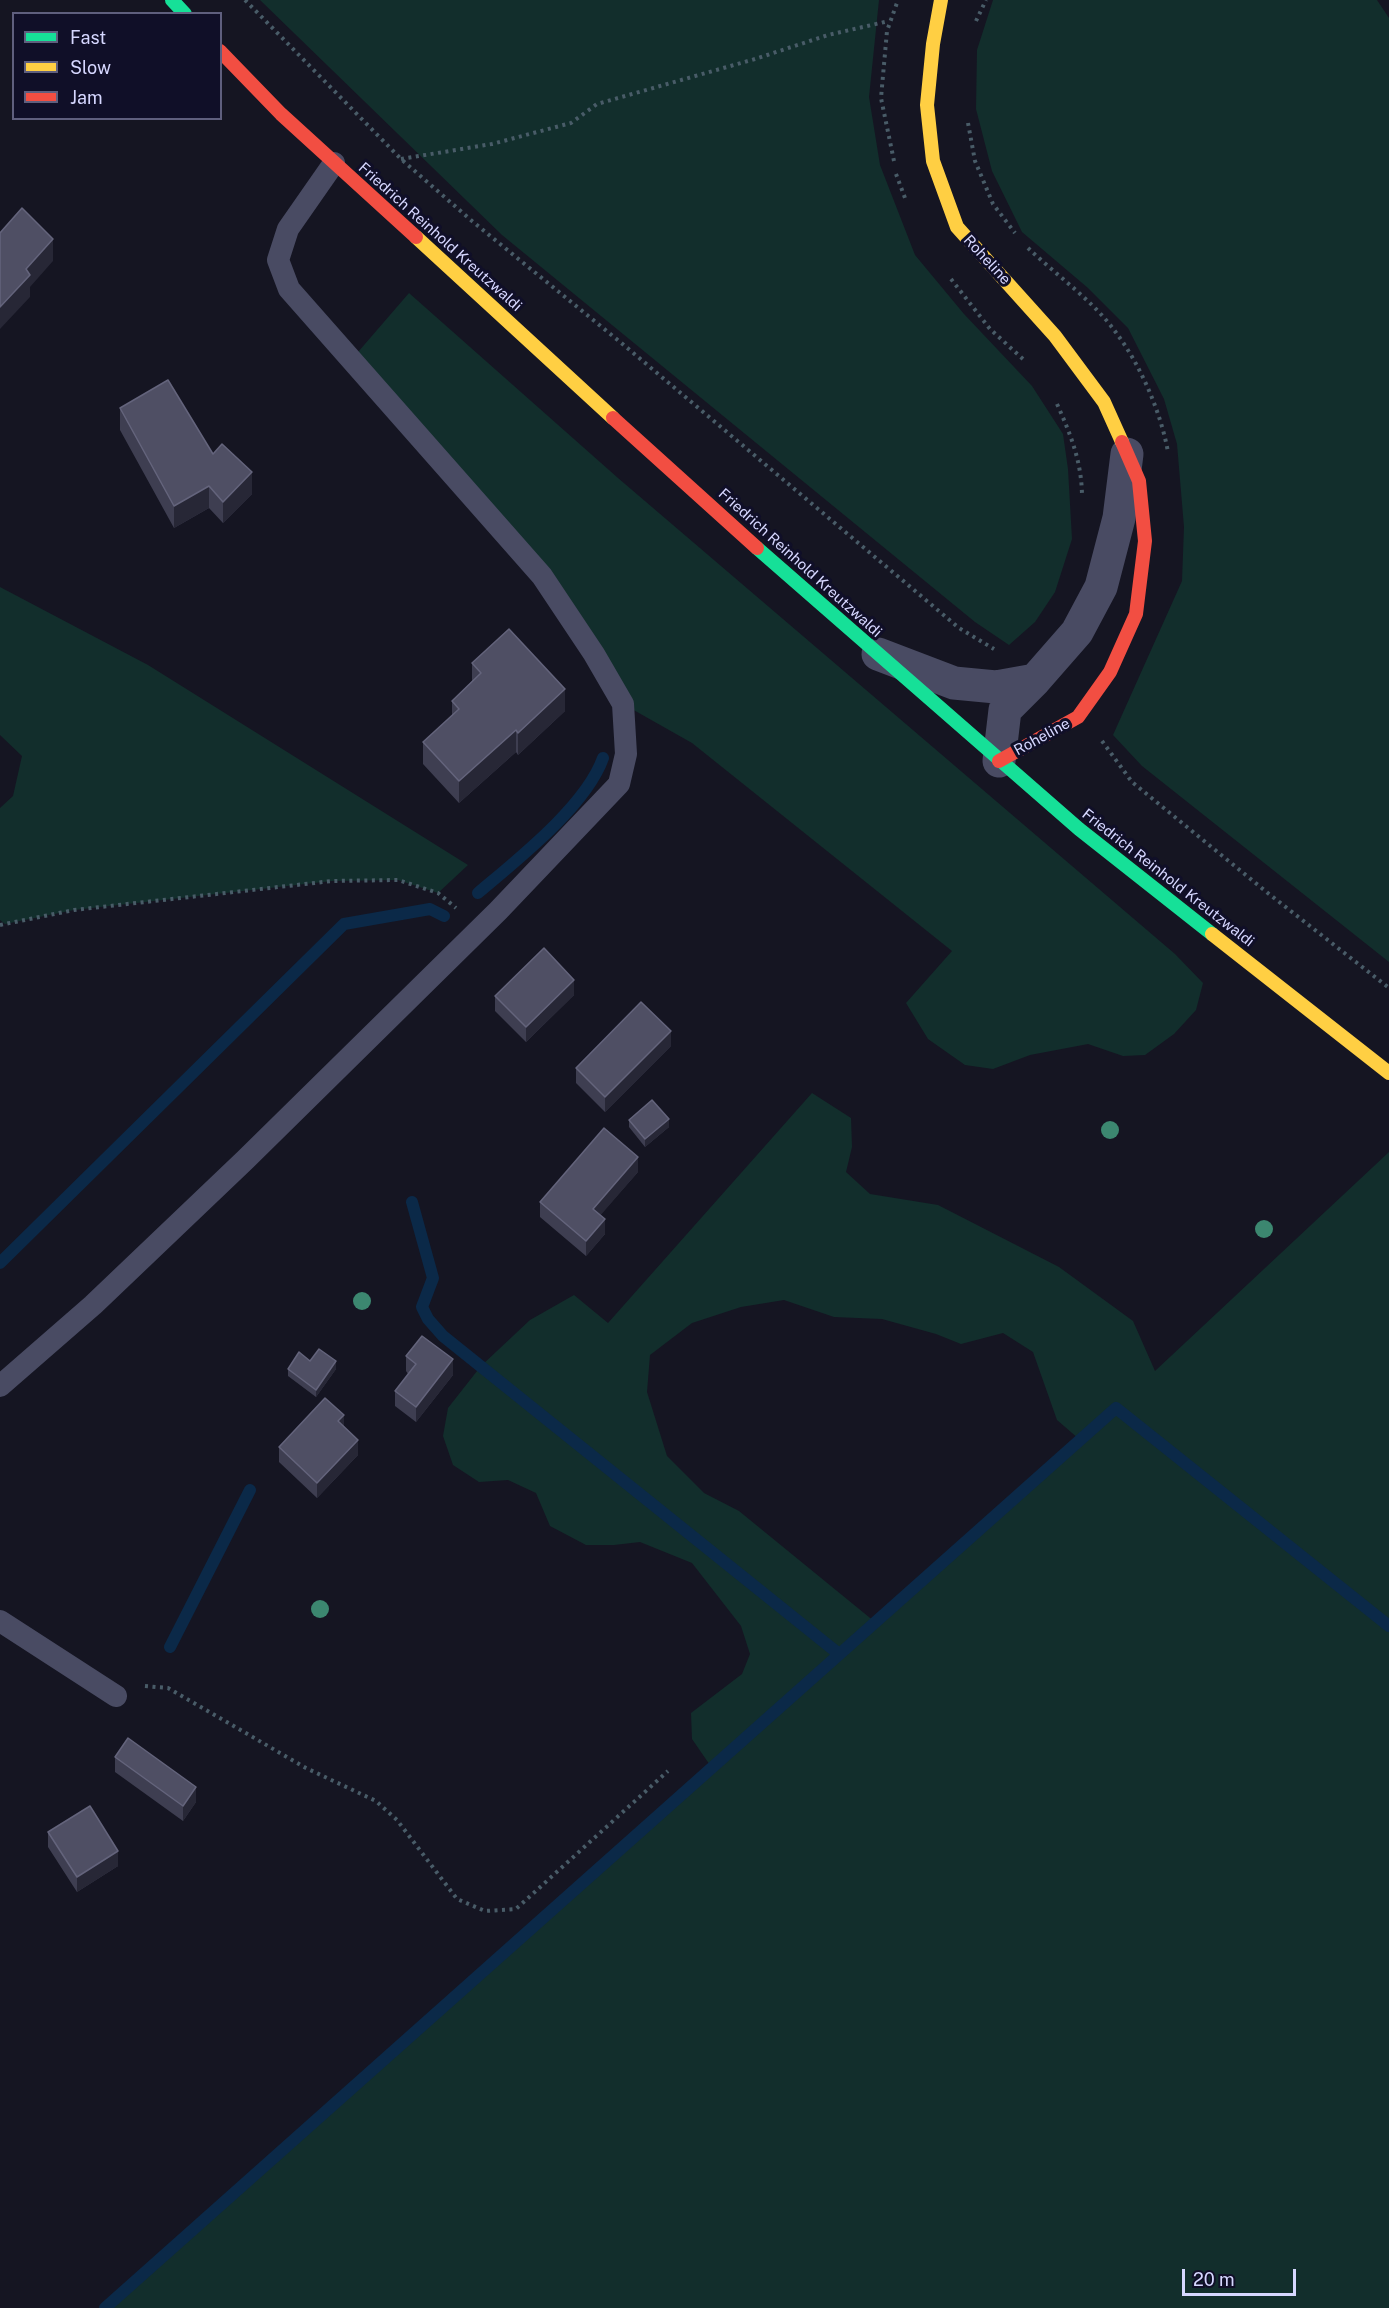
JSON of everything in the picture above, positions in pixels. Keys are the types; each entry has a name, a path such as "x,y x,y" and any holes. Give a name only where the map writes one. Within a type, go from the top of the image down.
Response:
{"main road":[{"path":"172,0 182,12"},
{"name":"Roheline","path":"941,0 933,44 927,105 933,161 957,227 1055,336 1104,402 1139,481 1145,541 1136,614 1110,672 1078,717 999,761"},
{"name":"Friedrich Reinhold Kreutzwaldi","path":"222,53 281,114 778,568 1079,829 1386,1071"}],"street":[{"name":"Roheline","path":"999,761 1005,710 1077,632 1101,587 1119,518 1127,454"},
{"path":"877,654 954,683 996,687 1035,680"}],"lane":[{"path":"0,1386 93,1305 211,1192 480,928 619,784 626,754 623,704 594,654 542,576 289,289 278,260 288,229 334,163"},
{"path":"0,1622 116,1696"}],"path":[{"path":"245,0 401,159 472,222 652,368 959,628 1010,658 1035,680"},
{"path":"898,0 886,30 881,98 898,182 906,201"},
{"path":"401,159 492,144 571,123 597,104 755,59 828,35 890,21"},
{"path":"947,274 990,329 1030,367"},
{"path":"1057,403 1074,442 1082,475 1082,509"},
{"path":"1078,717 1099,737 1132,782 1389,988"},
{"path":"0,925 74,910 332,881 398,880 438,893 480,928"},
{"path":"116,1696 144,1686 168,1688 306,1768 376,1801 397,1820 457,1899 485,1911 516,1909 668,1770"}],"green space":[{"path":"260,0 879,0 869,97 880,165 915,255 964,314 1032,386 1063,434 1068,469 1072,539 1055,592 1035,622 1009,645 975,622 502,235"},
{"path":"993,0 1377,0 1389,18 1389,962 1142,766 1113,735 1182,581 1184,527 1177,444 1164,399 1128,328 1088,288 1022,232 992,171 976,109 977,50"},
{"path":"409,293 618,478 1175,954 1203,983 1196,1010 1174,1034 1145,1055 1123,1056 1088,1044 1030,1055 993,1069 965,1065 928,1039 906,1003 952,951 692,743 623,704 594,654 352,359"},
{"path":"0,587 148,665 468,865 438,893 398,880 332,881 74,910 5,924 0,920 0,808 13,796 22,756 0,735"},
{"path":"812,1093 851,1118 852,1147 846,1172 870,1194 938,1205 1059,1267 1133,1321 1155,1371 1389,1152 1389,2308 105,2308 712,1768 692,1739 691,1713 742,1674 750,1654 741,1626 692,1563 640,1542 586,1545 550,1526 536,1493 508,1480 479,1482 453,1465 443,1436 448,1408 481,1366 530,1320 574,1295 608,1323","holes":["784,1300 834,1317 882,1319 936,1334 961,1344 1003,1333 1033,1352 1057,1420 1079,1439 875,1622 739,1511 704,1493 667,1456 647,1392 650,1355 692,1323 741,1307"]}],"building":[{"path":"22,208 53,239 26,269 30,275 0,307 0,233"},
{"path":"168,380 213,454 222,444 252,472 223,502 209,486 174,506 120,408"},
{"path":"509,629 565,689 518,733 516,730 459,781 423,742 459,709 452,701 481,673 472,663"},
{"path":"544,948 574,980 526,1027 495,996"},
{"path":"641,1002 671,1031 605,1097 576,1068"},
{"path":"652,1100 669,1119 645,1139 629,1120"},
{"path":"604,1128 638,1157 593,1209 605,1219 586,1241 540,1202"},
{"path":"422,1336 453,1359 416,1407 395,1391 416,1364 406,1356"},
{"path":"319,1349 336,1361 316,1390 288,1369 299,1352 310,1361"},
{"path":"325,1398 344,1415 338,1421 358,1440 317,1483 279,1447"},
{"path":"128,1738 196,1787 183,1806 115,1757"},
{"path":"90,1806 118,1851 77,1877 48,1832"}],"waterway":[{"path":"478,893 549,831 566,813 582,795 603,758"},
{"path":"0,1263 344,924 430,909 444,916"},
{"path":"412,1202 433,1278 422,1307 428,1319 443,1336 839,1654"},
{"path":"105,2308 1116,1408 1389,1626"},
{"path":"170,1647 250,1490"}],"traffic: fast":[{"path":"172,0 183,12"},
{"path":"757,548 1079,829 1212,934"}],"traffic: slow":[{"path":"941,0 933,44 927,105 933,161 957,227 1055,336 1104,402 1122,442"},
{"path":"416,237 613,418"},
{"path":"1212,934 1389,1073"}],"traffic: jam":[{"path":"222,53 281,114 416,237"},
{"path":"613,418 757,548"},
{"path":"999,761 1078,717 1110,672 1136,614 1145,541 1139,481 1122,442"}]}
